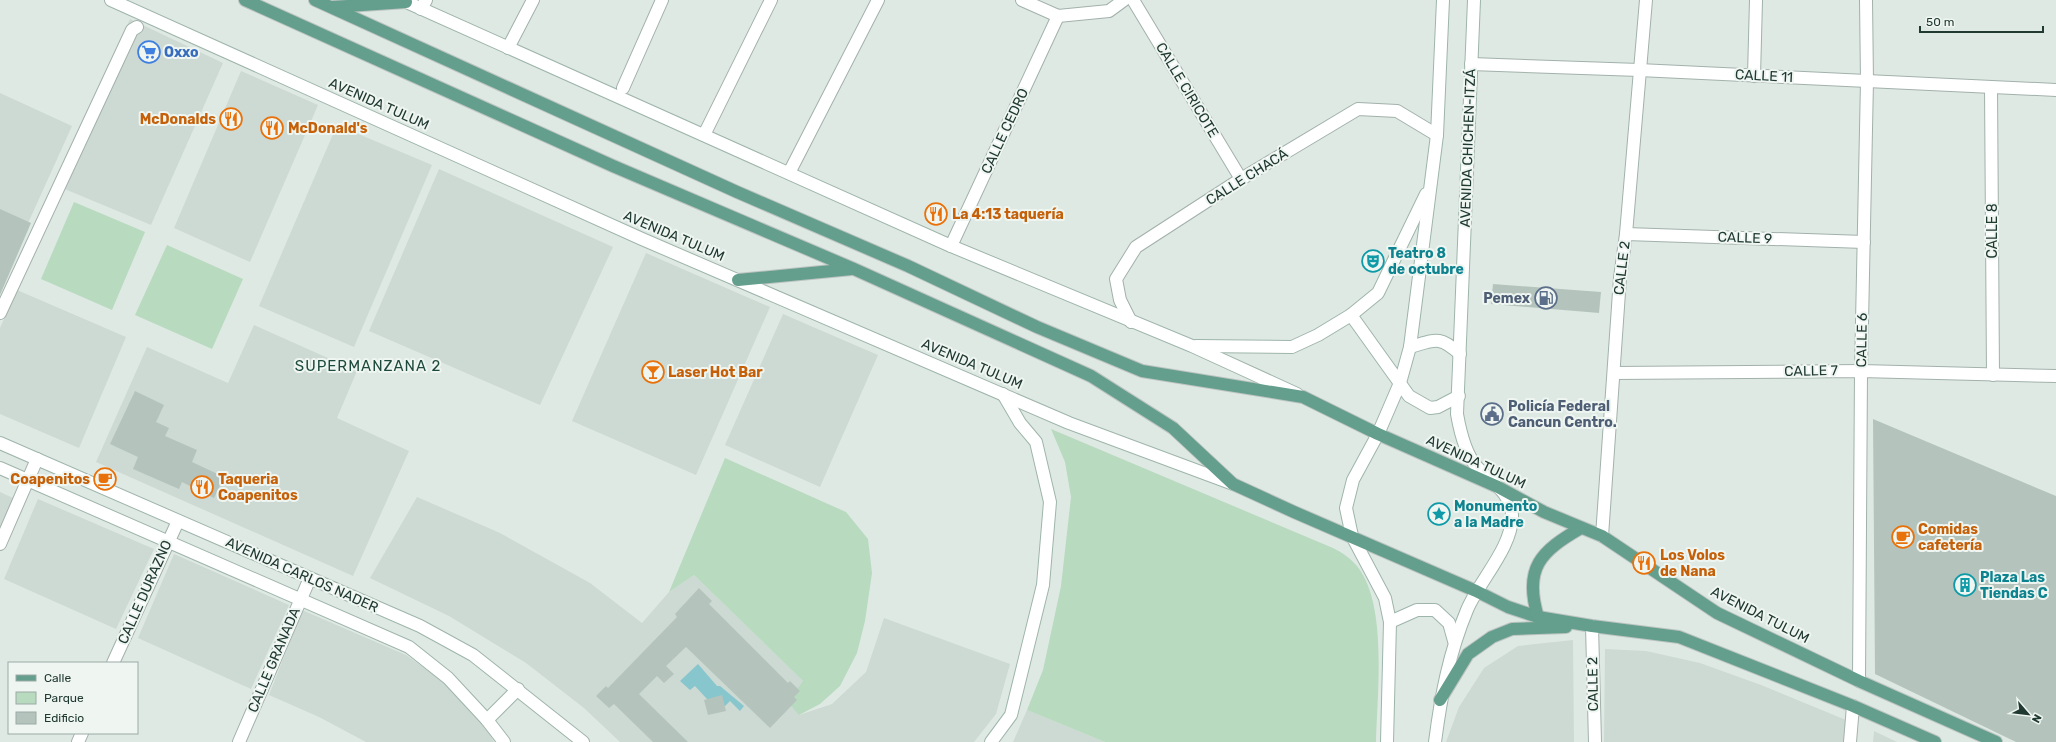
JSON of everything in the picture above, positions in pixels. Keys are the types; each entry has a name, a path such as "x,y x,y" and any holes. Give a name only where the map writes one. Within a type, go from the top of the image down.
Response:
{"main road":[{"name":"AVENIDA TULUM","path":"246,0 613,166 854,269 1092,376 1173,428 1232,484 1476,591 1508,607 1538,617 1592,626 1679,637 1853,706 1935,742"},
{"name":"AVENIDA TULUM","path":"315,0 737,192 908,266 1037,327 1142,371 1303,397 1378,434 1498,487 1544,512 1602,536 1717,613 1859,681 1996,742"},
{"path":"330,7 404,1"},
{"path":"738,280 854,269"},
{"path":"1538,617 1534,603 1533,586 1534,573 1539,561 1548,550 1559,541 1581,528"},
{"path":"1440,700 1468,654 1492,636 1512,628 1592,626"}],"street":[{"name":"AVENIDA TULUM","path":"111,0 642,239 1069,423 1232,484"},
{"path":"508,48 533,0"},
{"path":"623,88 662,0"},
{"path":"704,135 771,0"},
{"path":"789,173 878,0"},
{"path":"1022,0 1058,16 1109,11 1124,0"},
{"name":"CALLE CIRICOTE","path":"1133,0 1242,179"},
{"path":"1387,742 1390,622 1385,598 1352,536 1346,508 1353,480 1378,434 1400,383 1410,347 1437,134 1443,0"},
{"name":"AVENIDA CHICHEN-ITZÁ","path":"1435,742 1440,700 1454,641 1476,591 1496,560 1511,525 1512,513 1508,498 1476,466 1459,429 1458,396 1474,0"},
{"name":"CALLE 2","path":"1602,536 1620,278 1626,234 1646,0"},
{"path":"1754,76 1756,0"},
{"name":"CALLE 6","path":"1859,681 1861,371 1867,81 1866,0"},
{"name":"AVENIDA TULUM","path":"404,1 424,5 508,48 951,246 1131,322 1192,346 1303,397"},
{"name":"CALLE CEDRO","path":"951,246 1058,16"},
{"path":"0,313 132,30 137,27"},
{"name":"CALLE 11","path":"1471,64 1639,70 2056,90"},
{"name":"CALLE 8","path":"1991,87 1993,375"},
{"name":"CALLE CHACÁ","path":"1131,322 1120,300 1116,279 1136,247 1242,179 1358,109 1397,111 1437,134"},
{"path":"1192,346 1292,347 1318,335 1351,314 1378,293 1430,185"},
{"name":"CALLE 9","path":"1626,234 1864,242"},
{"path":"1351,314 1409,396 1430,408 1438,407 1458,396"},
{"path":"1410,347 1440,340 1448,343 1460,354"},
{"name":"CALLE 7","path":"1614,373 1861,371 2056,376"},
{"path":"991,742 1011,715 1043,585 1050,502 1036,442 1020,423 1002,394"},
{"name":"AVENIDA CARLOS NADER","path":"0,443 420,626 473,654 583,742"},
{"path":"0,544 37,459"},
{"name":"AVENIDA CARLOS NADER","path":"0,468 409,646 448,678 487,720 504,742"},
{"name":"CALLE DURAZNO","path":"113,662 178,521"},
{"name":"CALLE GRANADA","path":"239,742 310,578"},
{"path":"1390,622 1417,610 1435,610 1449,623 1454,641"},
{"name":"CALLE 2","path":"1592,626 1595,742"},
{"path":"487,720 518,689"},
{"path":"1850,742 1853,706"}],"shaded area":[{"path":"130,19 223,63 151,225 55,185"},
{"path":"241,71 318,105 250,262 174,228"},
{"path":"0,93 72,126 0,285"},
{"path":"337,125 432,165 354,347 259,306"},
{"path":"439,169 613,247 540,405 369,331"},
{"path":"646,253 770,307 696,475 572,421"},
{"path":"17,290 126,337 79,448 0,414 0,328"},
{"path":"783,314 878,355 820,487 725,445"},
{"path":"254,325 357,371 337,418 409,451 353,576 96,462 147,347 228,383"},
{"path":"0,492 13,498 0,529"},
{"path":"417,497 500,533 590,583 642,623 669,592 694,575 803,681 799,715 832,704 866,672 884,618 1010,664 996,714 974,742 620,742 584,708 526,663 449,616 370,578"},
{"path":"38,499 154,549 116,629 4,579"},
{"path":"174,554 289,605 251,689 138,638"},
{"path":"302,610 406,655 445,683 479,717 494,742 366,742 319,717 269,695"},
{"path":"1573,640 1574,742 1446,742 1459,707 1484,668 1518,646"},
{"path":"1605,649 1646,651 1700,663 1761,685 1846,720 1845,742 1604,742"},
{"path":"1027,710 1105,742 1013,742"},
{"path":"1874,731 1897,742 1873,742"}],"green space":[{"path":"74,202 145,232 112,310 41,279"},
{"path":"167,245 243,279 212,349 135,315"},
{"path":"1051,429 1333,548 1352,561 1357,566 1367,583 1373,603 1377,626 1379,676 1376,742 1105,742 1027,710 1043,670 1061,586 1071,497 1065,462"},
{"path":"725,458 846,512 868,539 872,573 865,621 857,653 840,686 820,704 799,715 788,702 803,681 694,575 669,592"}],"water":[{"path":"698,664 717,686 720,686 744,706 740,711 730,701 725,706 707,699 695,686 690,690 680,681"}],"building":[{"path":"0,209 31,223 0,295"},
{"name":"Pemex","path":"1493,284 1601,292 1599,313 1491,304"},
{"path":"135,391 164,405 156,422 169,428 165,436 197,450 192,462 224,477 214,498 182,482 179,489 133,469 138,457 110,444"},
{"name":"Plaza Las Tiendas C","path":"1873,419 2056,496 2056,742 2016,742 1875,674"},
{"path":"699,588 712,601 709,604 788,683 790,681 800,691 794,697 797,700 770,728 686,647 666,666 674,674 664,683 657,676 639,694 688,742 653,742 614,704 609,708 596,696 606,686 608,688 677,617 675,614"},
{"path":"722,695 726,711 708,715 704,700"}],"place":[{"name":"Oxxo","path":"149,52"},
{"name":"McDonalds","path":"231,119"},
{"name":"McDonald's","path":"272,128"},
{"name":"La 4:13 taquería","path":"936,214"},
{"name":"Teatro 8 de octubre","path":"1373,261"},
{"name":"Pemex","path":"1546,298"},
{"name":"Laser Hot Bar","path":"653,372"},
{"name":"Policía Federal Cancun Centro.","path":"1492,414"},
{"name":"Coapenitos","path":"105,479"},
{"name":"Taqueria Coapenitos","path":"202,487"},
{"name":"Monumento a la Madre","path":"1439,514"},
{"name":"Comidas cafetería","path":"1903,537"},
{"name":"Los Volos de Nana","path":"1644,563"},
{"name":"Plaza Las Tiendas C","path":"1965,585"}],"district":[{"name":"SUPERMANZANA 2","path":"368,366"}]}
